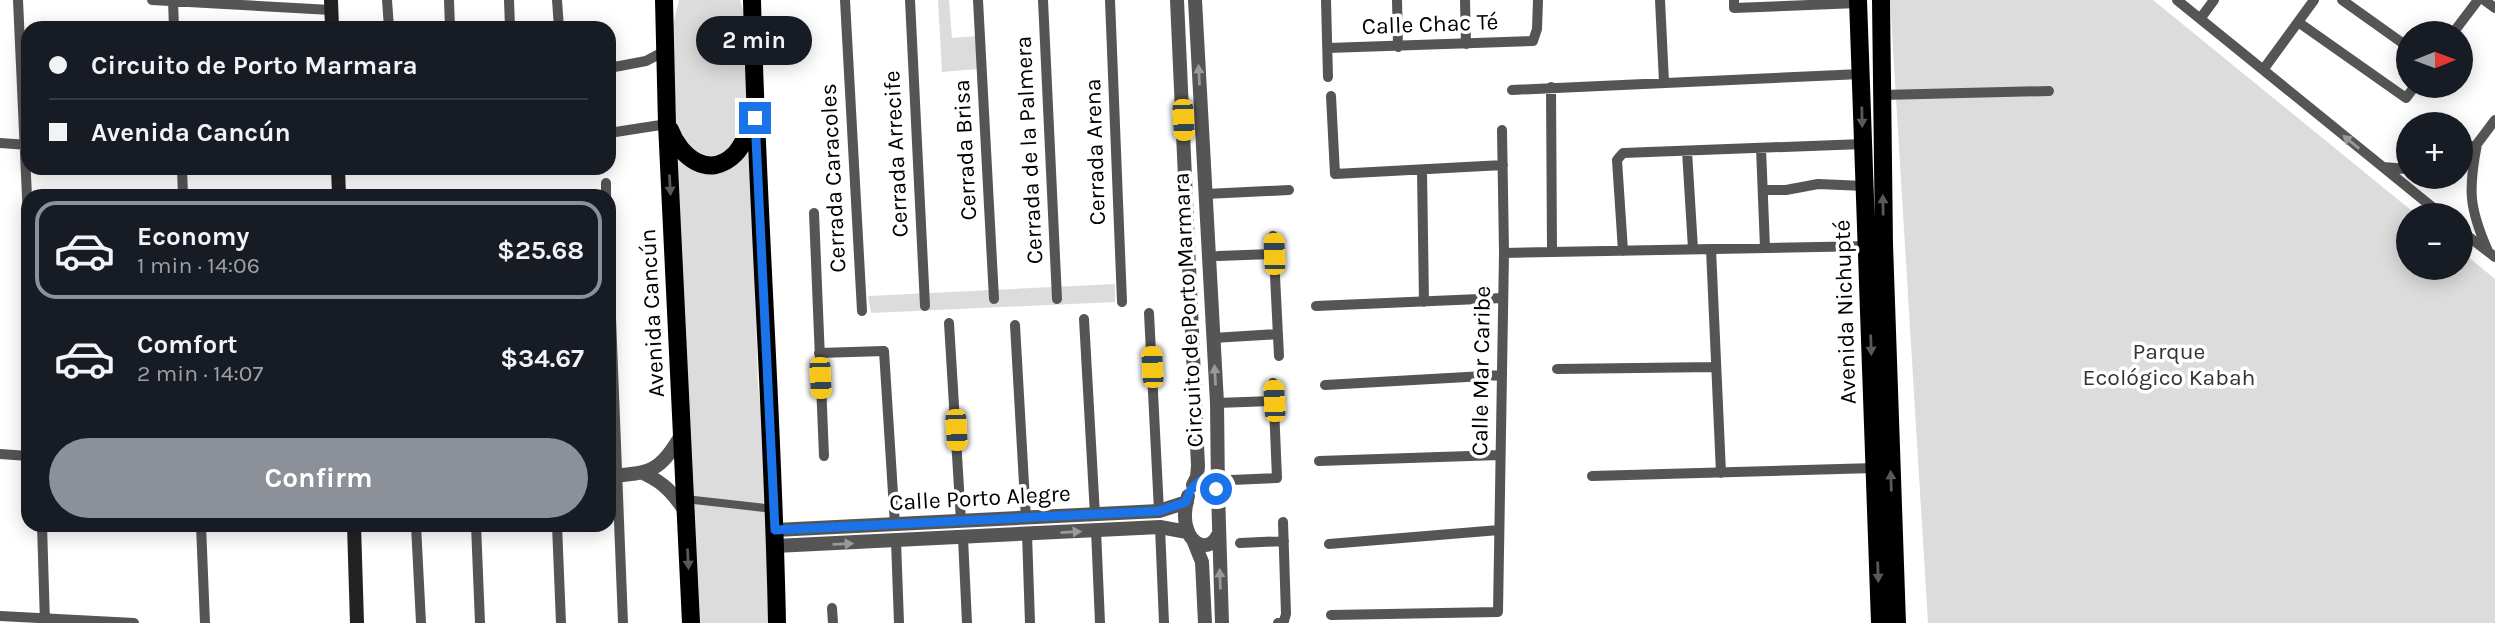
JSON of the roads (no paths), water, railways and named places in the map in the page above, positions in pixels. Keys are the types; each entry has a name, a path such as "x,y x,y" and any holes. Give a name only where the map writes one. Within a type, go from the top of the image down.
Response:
{"main road":[{"name":"Avenida Cancún","path":"664,0 667,124 691,623"},
{"path":"752,0 777,623"},
{"name":"Avenida Nichupté","path":"1881,0 1882,95 1876,245 1875,468 1897,623"},
{"name":"Avenida Nichupté","path":"1858,1 1865,186 1876,245 1885,543 1880,623"},
{"path":"667,124 682,152 695,163 706,166 725,162 733,155 755,118"},
{"path":"354,532 357,623"}],"street":[{"path":"18,0 21,62"},
{"path":"152,0 331,5"},
{"path":"387,0 388,21"},
{"path":"449,0 450,21"},
{"path":"509,0 510,21"},
{"path":"557,0 558,21"},
{"name":"Cerrada Caracoles","path":"845,0 862,311"},
{"name":"Cerrada Arrecife","path":"910,0 925,306"},
{"name":"Cerrada Brisa","path":"978,0 994,299"},
{"name":"Cerrada de la Palmera","path":"1043,0 1057,299"},
{"name":"Cerrada Arena","path":"1110,0 1122,302"},
{"name":"Circuito de Porto Marmara","path":"1177,0 1197,439 1197,477 1186,502 1185,516 1202,562 1205,623"},
{"name":"Circuito de Porto Marmara","path":"1195,0 1217,403 1222,623"},
{"path":"1326,0 1328,77"},
{"path":"1397,0 1398,47"},
{"path":"1465,0 1466,44"},
{"name":"Calle Chac Té","path":"1328,48 1533,41 1537,29 1538,0"},
{"path":"1660,0 1664,82"},
{"path":"1734,0 1734,8 1858,1"},
{"path":"2177,0 2427,203"},
{"path":"2200,19 2214,0"},
{"path":"2263,71 2314,0"},
{"path":"2342,0 2396,38"},
{"path":"2462,21 2478,0"},
{"path":"2484,0 2495,8"},
{"path":"173,1 174,21"},
{"path":"2298,22 2396,91"},
{"path":"616,67 646,61 665,51"},
{"path":"646,61 666,75"},
{"path":"1512,90 1861,74"},
{"path":"1551,87 1552,252"},
{"path":"1882,95 2049,91"},
{"path":"1331,96 1335,174 1503,165"},
{"path":"2473,147 2495,120"},
{"path":"616,132 667,124"},
{"name":"Calle Mar Caribe","path":"1331,615 1498,612 1504,253 1502,130"},
{"path":"0,143 21,145"},
{"path":"1623,251 1617,160 1623,153 1863,144"},
{"path":"2477,144 2472,168 2474,221 2491,254"},
{"path":"1761,148 1765,248"},
{"path":"1686,151 1693,249"},
{"path":"2382,167 2396,168"},
{"path":"1422,170 1424,302"},
{"path":"606,183 606,189"},
{"path":"1763,190 1786,190 1818,184 1865,186"},
{"path":"1206,194 1289,190"},
{"path":"814,214 824,456"},
{"path":"1273,236 1279,356"},
{"path":"2473,240 2491,254"},
{"path":"1504,253 1876,245"},
{"path":"1711,249 1721,473"},
{"path":"1219,256 1274,254"},
{"path":"1316,306 1503,298"},
{"path":"1149,313 1164,623"},
{"path":"1084,319 1100,623"},
{"path":"949,323 961,521"},
{"path":"1014,325 1030,623"},
{"path":"1213,338 1278,334"},
{"path":"819,353 884,351 900,623"},
{"path":"1557,369 1716,367"},
{"path":"1325,385 1502,375"},
{"path":"1231,480 1277,478 1273,383"},
{"path":"1217,403 1274,401"},
{"path":"645,474 661,464 682,434"},
{"path":"0,454 21,456"},
{"path":"1318,461 1500,454"},
{"path":"1592,476 1875,468"},
{"path":"616,476 645,474 661,481 685,505 774,509"},
{"name":"Circuito de Porto Marmara","path":"1194,485 1207,481 1212,483 1217,492"},
{"name":"Calle Porto Alegre","path":"775,538 895,525 1159,511 1186,502"},
{"path":"616,520 623,623"},
{"path":"1278,623 1284,621 1286,614 1283,522"},
{"name":"Calle Porto Alegre","path":"775,538 896,541 1160,527 1191,537"},
{"path":"1329,544 1499,530"},
{"path":"42,532 45,620"},
{"path":"201,532 205,623"},
{"path":"416,532 421,623"},
{"path":"476,532 480,623"},
{"path":"557,532 561,623"},
{"path":"1191,537 1207,546 1212,544 1218,535"},
{"path":"963,538 967,623"},
{"path":"1240,543 1284,541"},
{"path":"832,608 833,623"},
{"path":"0,616 134,623"}],"park label":[{"name":"Parque Ecológico Kabah","path":"2169,364"}]}
